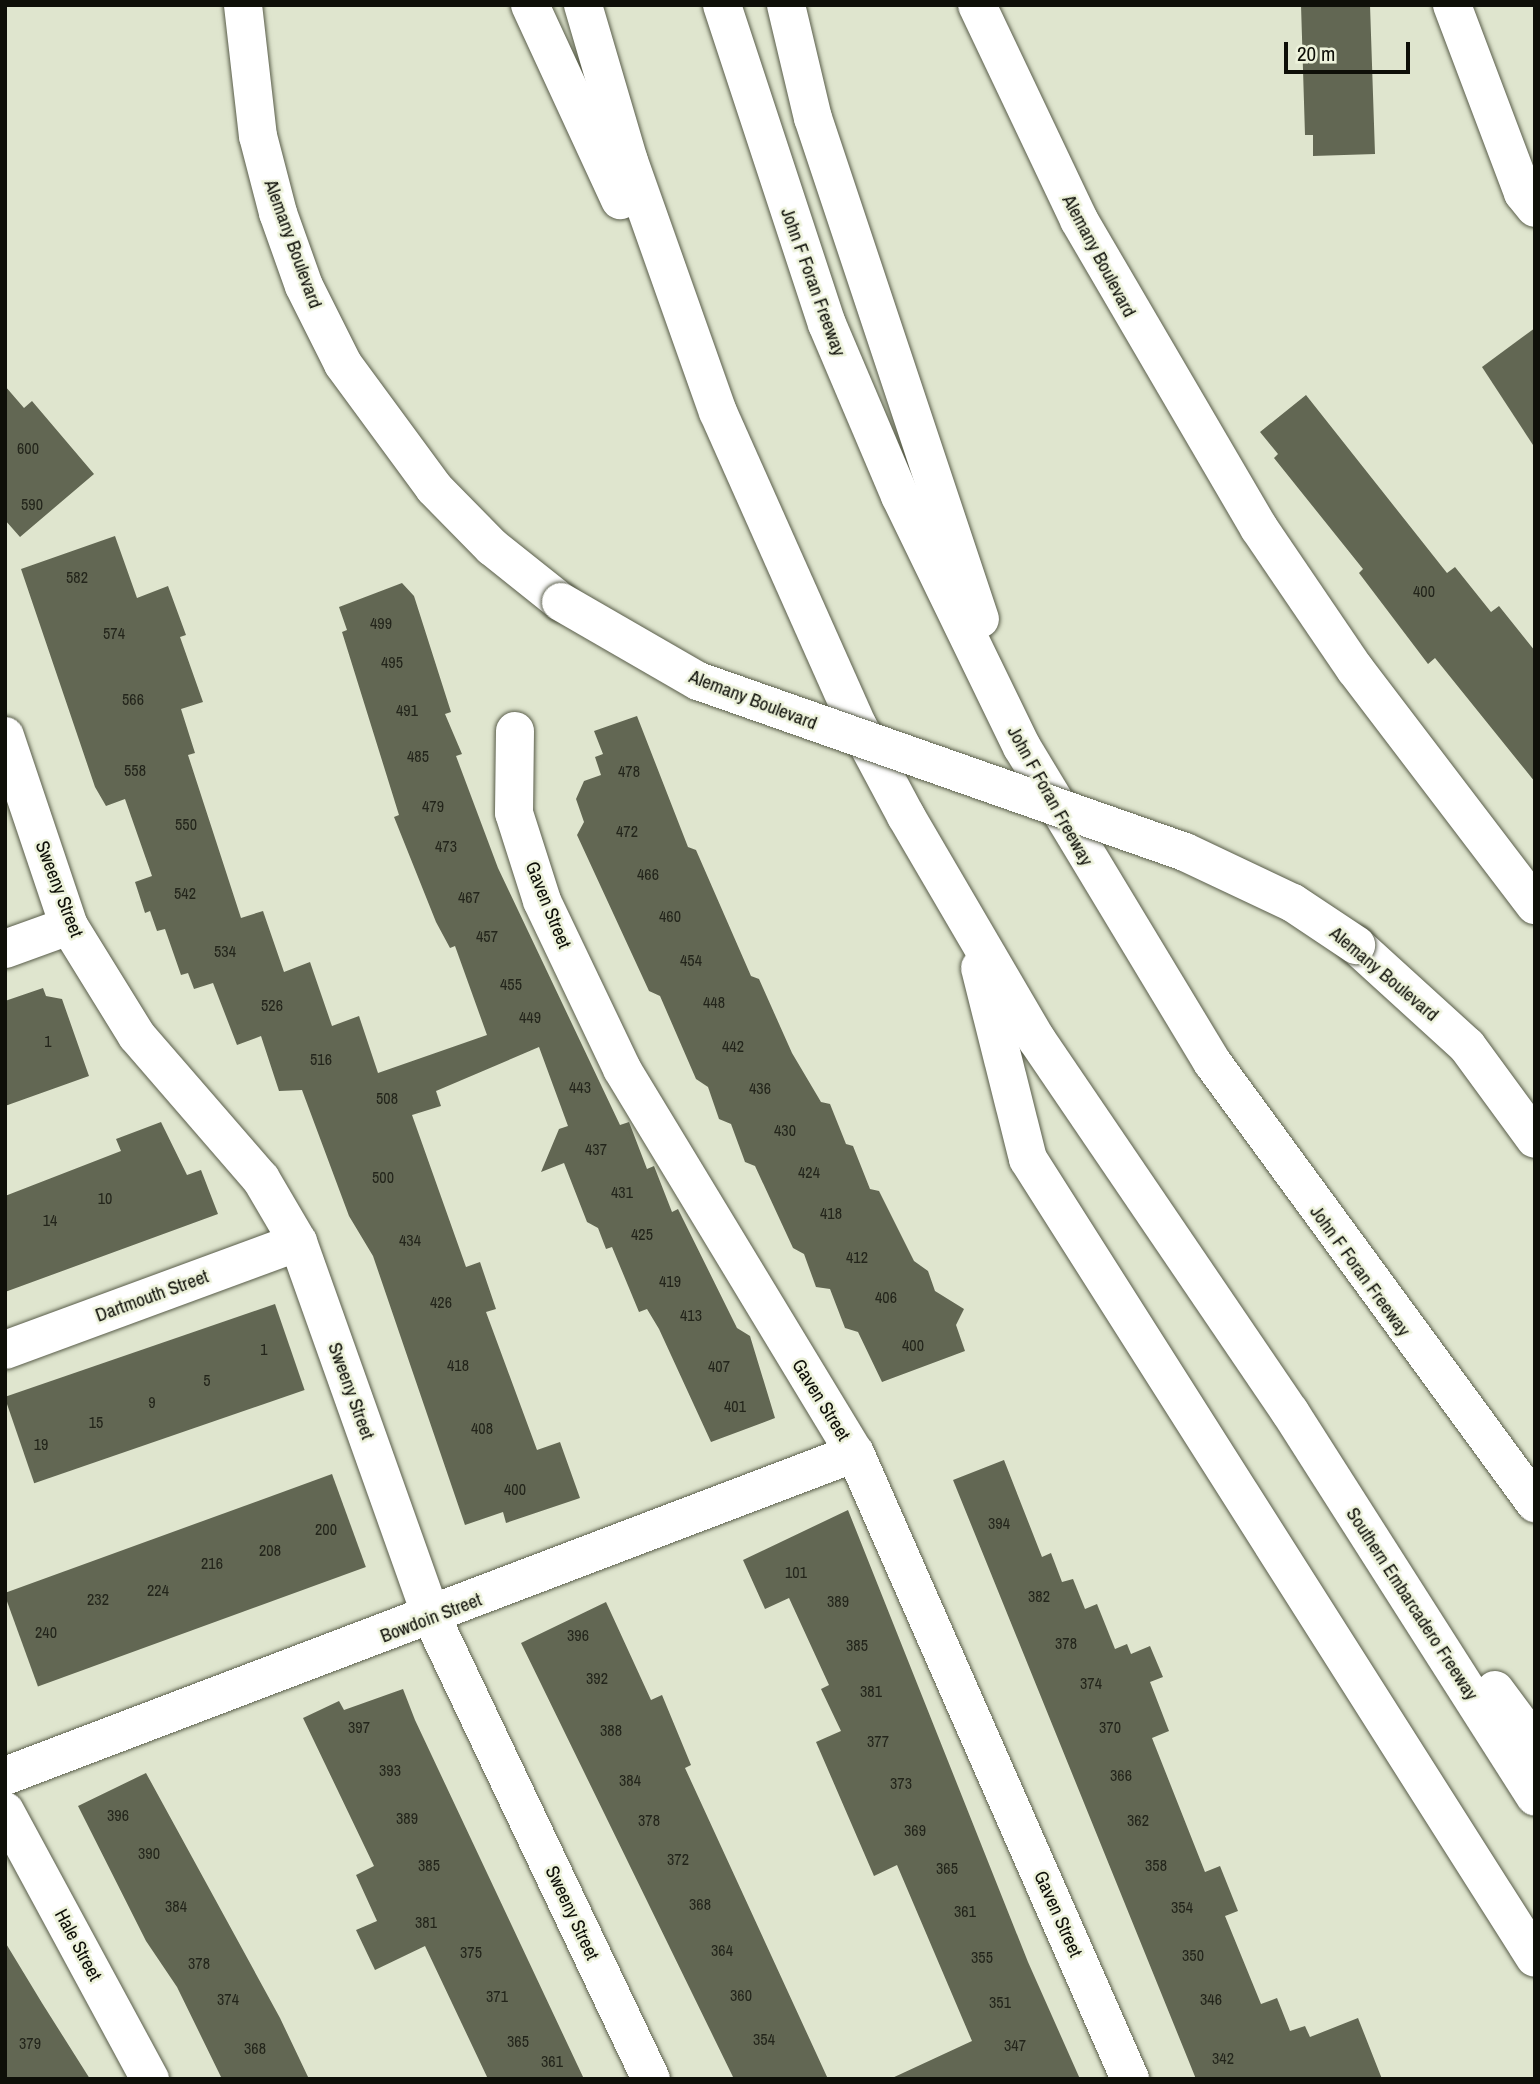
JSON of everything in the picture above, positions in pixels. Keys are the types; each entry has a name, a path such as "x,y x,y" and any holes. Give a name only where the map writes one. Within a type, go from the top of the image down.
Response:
{"main road":[{"name":"Alemany Boulevard","path":"243,5 258,136 278,213 304,286 343,364 434,488 492,547 561,602 698,681 1185,852 1293,903 1356,945 1467,1046 1535,1139"},
{"path":"530,5 718,412 859,728 970,929 1136,1190 1290,1412 1535,1744"},
{"path":"583,5 629,162 718,412"},
{"name":"John F Foran Freeway","path":"722,5 827,324 900,496 1022,747 1212,1062 1483,1437 1535,1503"},
{"path":"786,5 813,118 1022,747"},
{"name":"Alemany Boulevard","path":"977,5 1079,220 1230,482 1356,669 1535,905"},
{"path":"1452,5 1523,193 1535,208"},
{"name":"Gaven Street","path":"514,731 514,813 542,901 622,1069 855,1453 1130,2079"},
{"name":"Sweeny Street","path":"5,736 69,926 137,1036 261,1179 298,1242 432,1618 651,2079"},
{"path":"5,949 69,926"},
{"path":"970,929 1028,1159 1535,1958"},
{"name":"Dartmouth Street","path":"5,1350 298,1242"},
{"name":"Southern Embarcadero Freeway","path":"1290,1412 1535,1796"},
{"path":"1483,1437 1535,1509"},
{"name":"Bowdoin Street","path":"5,1776 432,1618 855,1453"},
{"name":"Hale Street","path":"5,1811 150,2079"}],"building":[{"path":"1301,5 1370,5 1375,154 1313,156 1313,135 1305,135"},
{"path":"1535,328 1535,448 1482,367"},
{"path":"5,386 24,408 32,401 94,474 20,537 5,520"},
{"path":"1306,395 1447,573 1455,567 1491,612 1499,606 1535,651 1535,782 1435,658 1428,664 1359,573 1363,569 1274,458 1278,454 1260,432"},
{"path":"115,536 137,598 168,586 186,635 180,637 203,702 181,709 195,753 188,755 241,918 263,911 284,972 310,962 332,1026 359,1016 378,1073 487,1035 455,946 450,948 436,922 394,817 399,815 342,632 347,630 339,607 402,583 414,596 451,712 445,714 462,754 456,756 498,868 620,1125 629,1122 647,1169 654,1166 672,1212 678,1209 737,1328 750,1336 775,1418 711,1442 659,1329 647,1309 639,1312 612,1247 606,1249 598,1228 587,1222 564,1163 541,1172 559,1129 568,1126 539,1047 436,1091 441,1106 412,1115 466,1267 480,1262 496,1309 486,1312 537,1450 560,1442 580,1498 506,1523 503,1512 465,1525 373,1256 349,1216 302,1090 279,1091 261,1036 237,1045 213,983 194,989 188,973 181,975 165,929 157,931 150,911 145,913 135,882 152,876 125,799 106,806 95,787 21,569"},
{"path":"637,716 688,847 696,850 751,976 759,979 792,1053 821,1102 830,1104 846,1144 853,1146 870,1189 879,1191 914,1261 928,1271 935,1291 964,1309 956,1325 965,1351 882,1382 858,1332 845,1328 830,1289 816,1287 804,1254 793,1248 755,1166 745,1162 731,1124 719,1119 708,1087 696,1079 660,996 649,991 577,835 584,822 576,799 584,781 601,775 595,757 603,754 594,731"},
{"path":"43,988 46,996 62,999 89,1076 5,1106 5,1001"},
{"path":"161,1122 187,1175 201,1170 218,1214 5,1292 5,1196 121,1151 116,1139"},
{"path":"275,1304 305,1390 34,1483 5,1397"},
{"path":"1004,1460 1042,1557 1051,1553 1062,1582 1073,1579 1085,1609 1097,1604 1115,1649 1127,1644 1131,1654 1150,1646 1163,1677 1150,1682 1169,1731 1152,1738 1205,1872 1220,1866 1238,1911 1225,1916 1261,2004 1277,1998 1290,2031 1305,2026 1310,2037 1358,2018 1382,2079 1196,2079 953,1480"},
{"path":"332,1474 366,1567 38,1686 5,1593"},
{"path":"848,1510 1028,1962 1080,2079 890,2079 972,2041 897,1865 874,1876 816,1742 841,1731 821,1689 829,1685 789,1598 765,1609 743,1560"},
{"path":"606,1602 651,1700 662,1695 691,1765 685,1768 828,2079 734,2079 521,1643"},
{"path":"403,1689 415,1720 584,2079 488,2079 425,1946 375,1970 356,1930 377,1921 356,1875 374,1866 303,1718 339,1701 344,1710"},
{"path":"146,1773 280,2018 309,2079 222,2079 177,1987 146,1941 78,1806"},
{"path":"5,1942 42,2003 90,2079 5,2079"}]}
